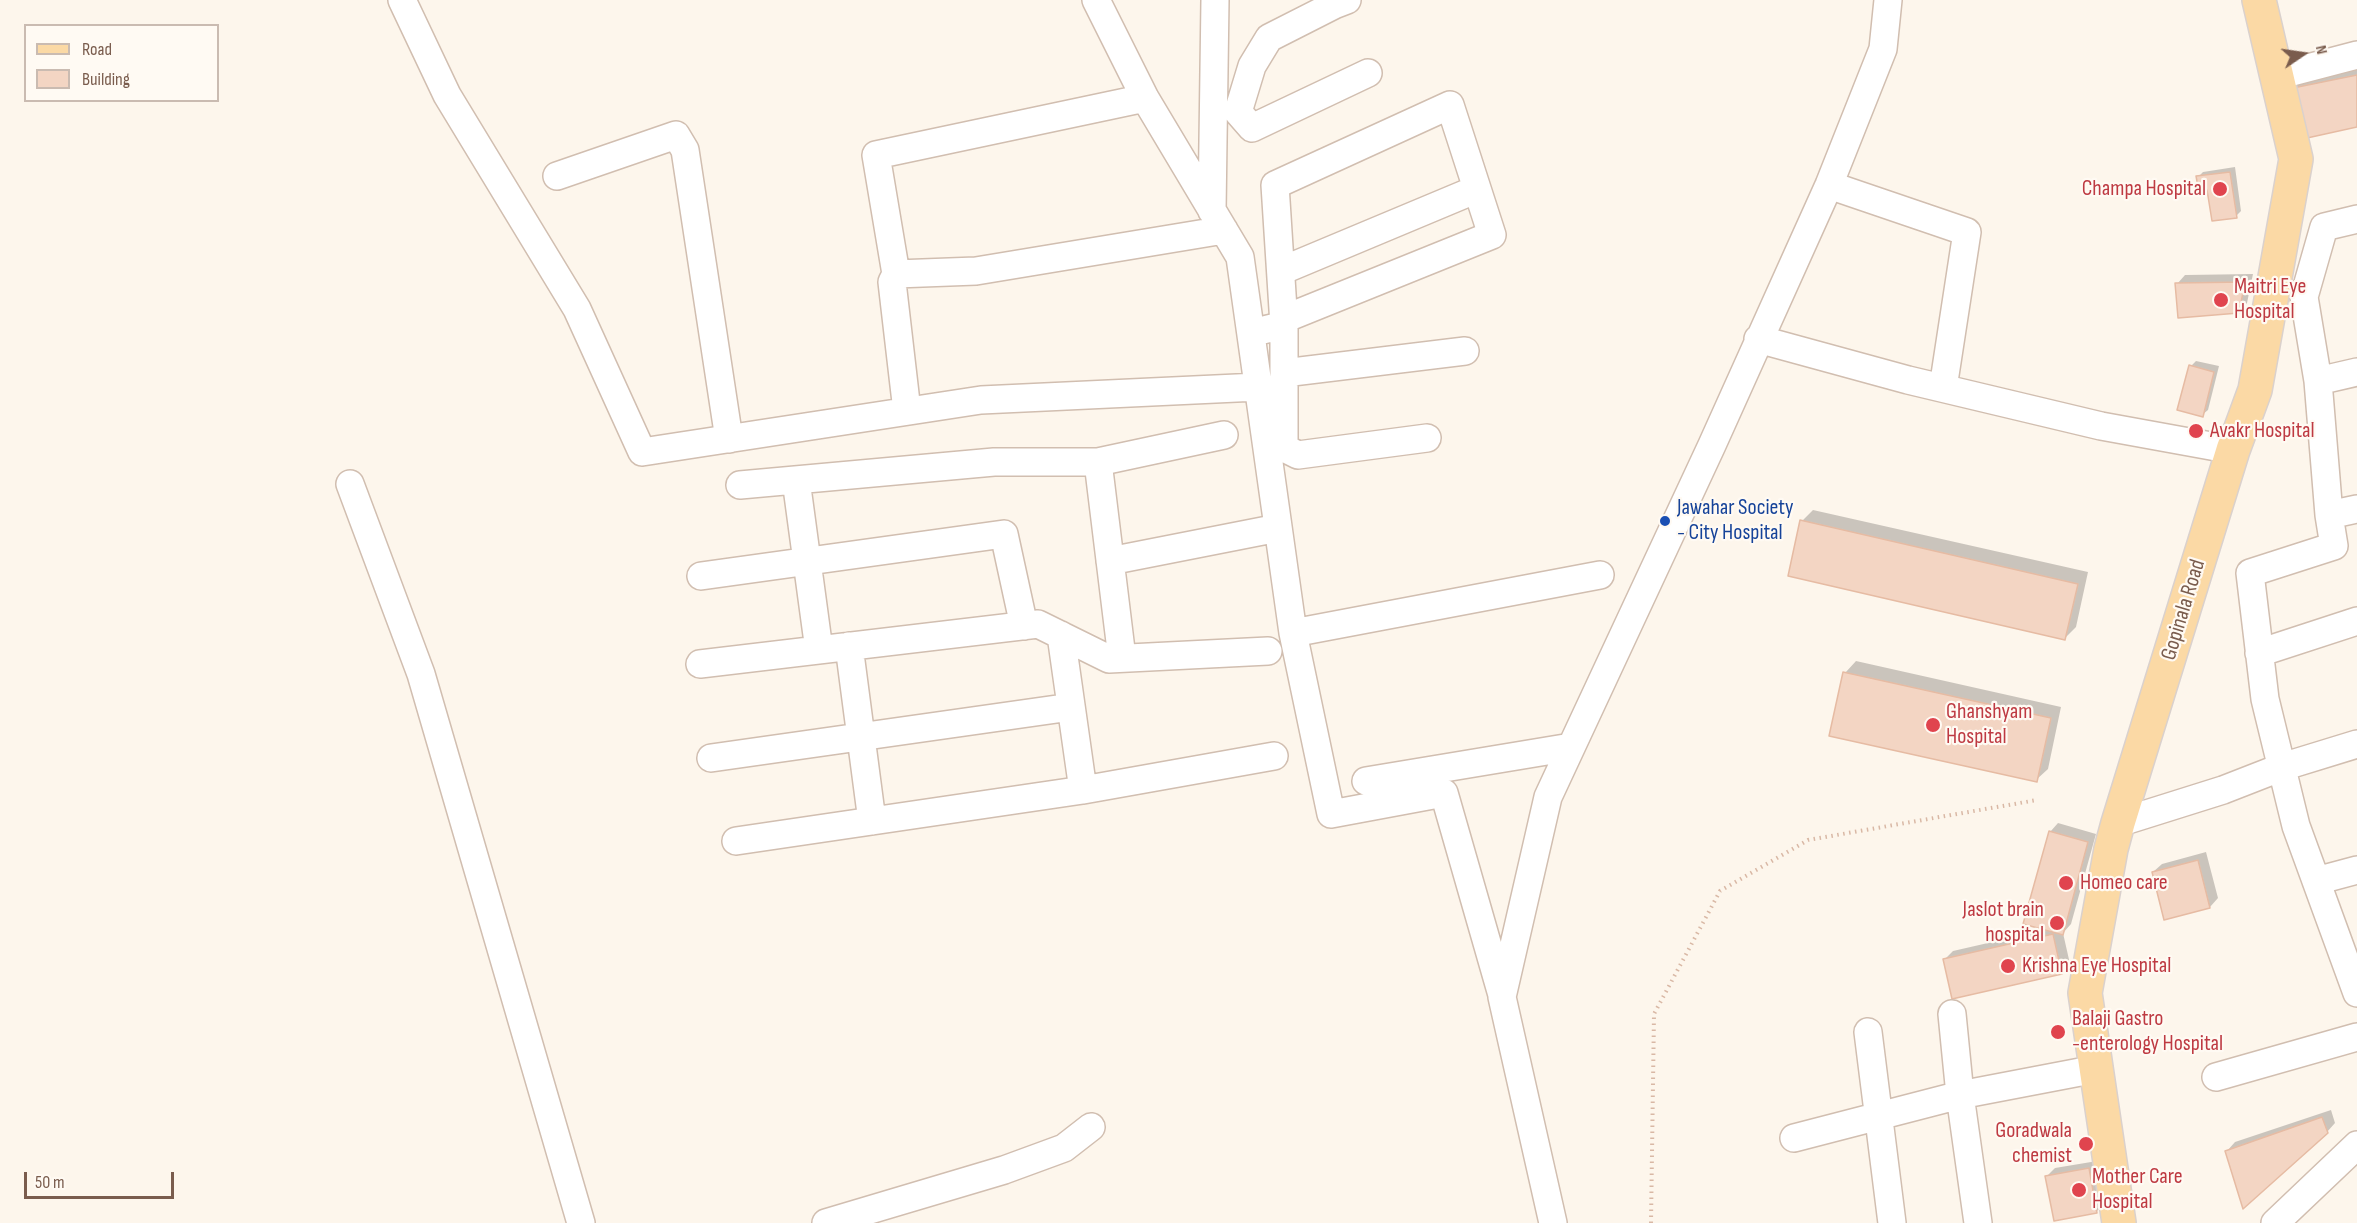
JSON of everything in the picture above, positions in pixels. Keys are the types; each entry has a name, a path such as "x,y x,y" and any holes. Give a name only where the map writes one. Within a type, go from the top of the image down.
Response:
{"main road":[{"name":"Gopinala Road","path":"2119,1223 2085,993 2110,849 2233,450 2255,390 2296,159 2259,0"}],"street":[{"path":"402,0 447,95 577,309 642,452 981,400 1258,387"},
{"path":"1096,0 1145,98 1240,256 1293,633 1331,814 1444,794 1502,997 1553,1223"},
{"path":"1215,0 1218,220"},
{"path":"1347,0 1269,38 1252,66 1238,112 1252,128 1368,73"},
{"path":"1502,997 1548,797 1707,456 1829,185 1883,49 1888,0"},
{"path":"2277,76 2357,55"},
{"path":"908,411 892,282 896,274 876,154 1145,98"},
{"path":"1284,325 1275,185 1449,105 1492,235 1284,319 1284,325 1284,448 1298,454 1427,438"},
{"path":"557,176 676,135 685,150 729,439"},
{"path":"1829,185 1967,232 1943,388"},
{"path":"1281,271 1477,189"},
{"path":"2357,219 2324,227 2304,297 2318,381 2329,515 2334,546 2250,573 2265,699 2296,826 2357,993"},
{"path":"896,274 976,271 1218,220"},
{"path":"1251,333 1284,325"},
{"path":"1758,339 1943,388 2101,426 2233,450"},
{"path":"1284,373 1464,351"},
{"path":"2318,381 2357,372"},
{"path":"740,485 994,462 1098,462 1224,435"},
{"path":"1098,462 1122,658"},
{"path":"796,480 819,650"},
{"path":"350,484 421,674 581,1223"},
{"path":"2329,515 2357,509"},
{"path":"1110,561 1278,528"},
{"path":"701,576 1004,534 1024,626"},
{"path":"1293,633 1600,575"},
{"path":"2259,653 2357,621"},
{"path":"700,664 1038,624 1109,659 1268,651"},
{"path":"1060,635 1083,790"},
{"path":"849,646 872,821"},
{"path":"711,758 1071,707"},
{"path":"2118,823 2357,744"},
{"path":"1366,781 1571,747"},
{"path":"736,841 1083,790 1274,756"},
{"path":"2316,881 2357,870"},
{"path":"1952,1014 1960,1095 1978,1223"},
{"path":"1868,1032 1892,1223"},
{"path":"2216,1077 2357,1037"},
{"path":"1794,1138 1960,1095 2096,1069"},
{"path":"826,1223 1014,1167 1064,1148 1091,1127"},
{"path":"2282,1220 2352,1160"}],"path":[{"path":"1651,1223 1654,1014 1720,891 1808,840 2037,800"}],"building":[{"path":"2357,75 2357,127 2298,140 2288,89"},
{"path":"2230,172 2237,218 2212,221 2207,190 2199,192 2196,176"},
{"path":"2245,282 2239,313 2178,318 2175,283"},
{"path":"2189,365 2214,372 2203,417 2177,410"},
{"path":"1800,520 2078,584 2065,640 1788,576"},
{"path":"1843,672 2051,718 2037,782 1829,736"},
{"path":"2049,831 2088,842 2063,935 2023,924"},
{"path":"2198,860 2210,908 2164,920 2152,872"},
{"path":"2053,934 2062,974 1952,999 1943,959"},
{"path":"2322,1117 2328,1133 2243,1209 2225,1151"},
{"path":"2089,1168 2097,1213 2054,1221 2045,1176"}],"place":[{"name":"Champa Hospital","path":"2220,189"},
{"name":"Maitri Eye Hospital","path":"2221,300"},
{"name":"Avakr Hospital","path":"2196,431"},
{"name":"Jawahar Society - City Hospital","path":"1665,521"},
{"name":"Ghanshyam Hospital","path":"1933,725"},
{"name":"Homeo care","path":"2066,883"},
{"name":"Jaslot brain hospital","path":"2057,923"},
{"name":"Krishna Eye Hospital","path":"2008,966"},
{"name":"Balaji Gastro -enterology Hospital","path":"2058,1032"},
{"name":"Goradwala chemist","path":"2086,1144"},
{"name":"Mother Care Hospital","path":"2079,1190"}]}
